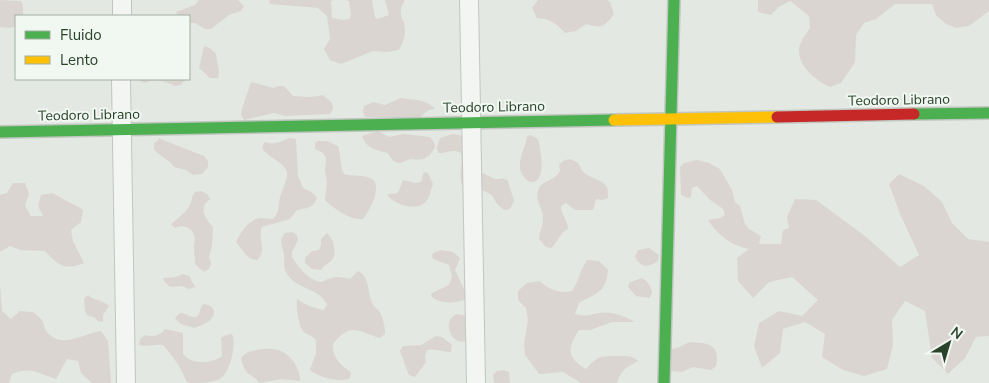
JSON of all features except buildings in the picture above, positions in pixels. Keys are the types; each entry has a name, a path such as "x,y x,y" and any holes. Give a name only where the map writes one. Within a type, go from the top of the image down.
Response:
{"main road":[{"path":"664,383 674,0"},
{"name":"Teodoro Librano","path":"0,132 989,113"}],"street":[{"path":"122,0 122,15"},
{"path":"469,0 476,383"},
{"path":"121,80 126,383"}],"shaded area":[{"path":"0,0 21,1 23,15 15,15 15,26 0,27"},
{"path":"199,0 238,0 244,6 241,11 229,15 211,29 205,29 195,23 190,23 190,15 178,15 176,12 195,5"},
{"path":"269,0 334,0 331,1 332,18 344,20 349,19 351,16 349,1 345,0 372,0 377,19 389,15 385,0 405,0 401,10 405,27 404,39 399,50 373,51 341,64 330,60 324,49 330,39 327,16 318,8 270,4"},
{"path":"538,0 607,0 610,2 614,14 602,26 586,24 576,31 565,33 552,22 537,18 532,8"},
{"path":"758,0 989,0 989,11 969,26 956,28 946,24 936,15 932,4 895,4 876,19 864,23 856,35 855,62 841,83 830,87 819,81 809,72 799,56 801,43 810,28 809,16 790,1 779,7 771,15 758,12"},
{"path":"204,46 210,48 216,54 218,78 210,78 199,68"},
{"path":"140,80 184,80 181,85 175,86 160,81 144,83"},
{"path":"251,82 273,88 284,86 293,96 311,97 323,95 332,103 333,109 330,114 285,116 274,113 244,120 241,115 242,109"},
{"path":"401,98 428,103 435,109 429,110 420,117 365,117 363,112 364,106 373,102 385,105"},
{"path":"378,131 389,137 404,134 430,137 435,147 425,158 418,160 410,159 398,163 388,153 366,144 362,136"},
{"path":"453,134 465,136 464,188 461,180 461,153 455,151 438,153 437,147 440,138"},
{"path":"530,135 538,139 542,161 539,178 533,182 525,179 520,168 521,156 527,137"},
{"path":"158,138 204,156 208,161 208,167 202,174 193,175 186,170 174,167 154,149 154,143 159,140"},
{"path":"290,138 296,139 298,176 303,188 313,193 317,198 312,206 297,210 290,219 262,227 262,252 257,260 251,259 236,242 243,230 253,220 261,218 273,219 278,211 287,175 285,168 262,148 264,142 275,143"},
{"path":"327,141 338,146 344,174 366,177 375,182 376,193 363,219 348,216 325,200 327,182 325,171 326,158 323,153 315,149 315,143"},
{"path":"569,159 577,162 583,172 590,177 605,184 608,198 596,199 593,210 575,210 566,203 561,206 568,229 563,232 552,248 546,247 539,239 543,216 537,192 543,183 558,174 560,171 559,165"},
{"path":"697,160 709,163 720,169 732,190 735,202 740,206 745,224 749,229 761,236 759,244 781,244 783,230 789,228 787,217 795,199 816,200 865,236 900,267 919,255 900,214 889,184 899,174 924,186 942,202 952,223 968,239 989,242 989,336 976,337 965,358 948,374 932,358 925,311 905,301 892,320 893,345 887,369 864,376 843,370 822,357 825,334 805,322 783,329 780,353 762,368 754,346 759,323 779,311 802,316 818,300 792,277 769,282 753,298 738,281 737,258 749,249 742,248 726,239 708,220 725,215 723,209 709,199 697,186 692,188 691,197 688,198 681,195 680,167 684,163"},
{"path":"425,172 428,173 433,184 428,198 423,204 412,207 407,206 395,202 387,195 398,193 403,180 415,183 421,182"},
{"path":"481,173 495,179 508,181 514,201 510,209 504,210 497,204 492,195 482,190 480,187"},
{"path":"13,183 25,183 29,194 25,206 31,216 43,216 38,206 41,195 53,193 83,210 81,222 71,230 73,241 84,263 72,266 62,265 45,251 21,250 10,246 0,252 0,195 7,193"},
{"path":"201,191 207,194 210,199 204,206 204,213 213,227 212,246 209,257 211,263 209,269 204,272 195,264 193,232 182,226 175,228 171,224 189,207 195,192"},
{"path":"292,232 297,235 298,240 292,252 292,257 305,273 313,279 322,282 336,277 350,279 358,271 365,277 370,298 382,316 385,334 380,338 360,331 350,330 339,337 333,344 335,357 343,367 351,372 350,378 341,380 330,379 310,370 316,353 316,340 301,328 297,299 310,306 324,310 327,305 318,294 294,282 285,270 281,241 285,233"},
{"path":"327,233 334,245 335,252 333,258 321,270 312,269 305,263 305,258 312,251 319,250 321,239"},
{"path":"649,248 659,255 658,261 645,266 639,263 635,256 638,250"},
{"path":"441,250 453,252 460,258 455,270 467,296 465,299 457,302 448,302 438,301 431,296 432,293 449,285 452,277 449,265 433,259 433,253"},
{"path":"587,260 599,261 608,270 607,277 600,291 579,303 575,314 586,316 599,313 613,313 635,322 612,322 590,330 579,330 572,342 572,357 586,369 596,359 602,357 628,356 639,361 625,369 617,383 581,383 563,372 539,374 525,355 524,344 528,320 526,308 518,300 518,291 527,283 539,281 555,290 563,292 572,291"},
{"path":"183,274 189,276 195,287 189,289 182,286 170,287 163,278 175,277"},
{"path":"642,278 651,288 652,293 649,298 636,296 628,287 630,282"},
{"path":"0,284 2,311 11,319 20,311 33,312 42,320 46,331 52,337 65,340 101,331 108,341 111,383 92,383 81,373 78,361 67,359 56,379 35,372 25,371 12,374 9,383 0,383"},
{"path":"88,295 109,306 103,315 103,322 88,316 85,311 84,299"},
{"path":"204,304 211,306 214,311 212,318 205,324 195,328 181,324 175,318 180,313 193,317 198,316"},
{"path":"457,314 467,316 468,340 462,342 457,341 450,333 449,322"},
{"path":"165,329 183,333 183,354 196,362 213,361 222,356 221,338 232,334 233,351 230,364 224,375 214,381 190,383 177,362 163,345 139,345 140,339 145,335 156,335"},
{"path":"436,336 442,337 452,345 451,352 427,350 426,362 415,377 409,375 400,351 403,346 421,345"},
{"path":"690,342 712,346 717,353 716,366 711,370 693,367 682,372 670,371 671,349"},
{"path":"262,349 276,349 287,354 297,367 300,381 282,379 259,383 245,370 241,358 247,353"},
{"path":"497,371 509,372 510,383 494,383 493,375"}],"traffic: fast":[{"path":"664,383 674,0"},
{"path":"914,114 989,113"},
{"path":"0,132 614,120"}],"traffic: slow":[{"path":"614,120 777,117"}],"traffic: jam":[{"path":"777,117 914,114"}]}
